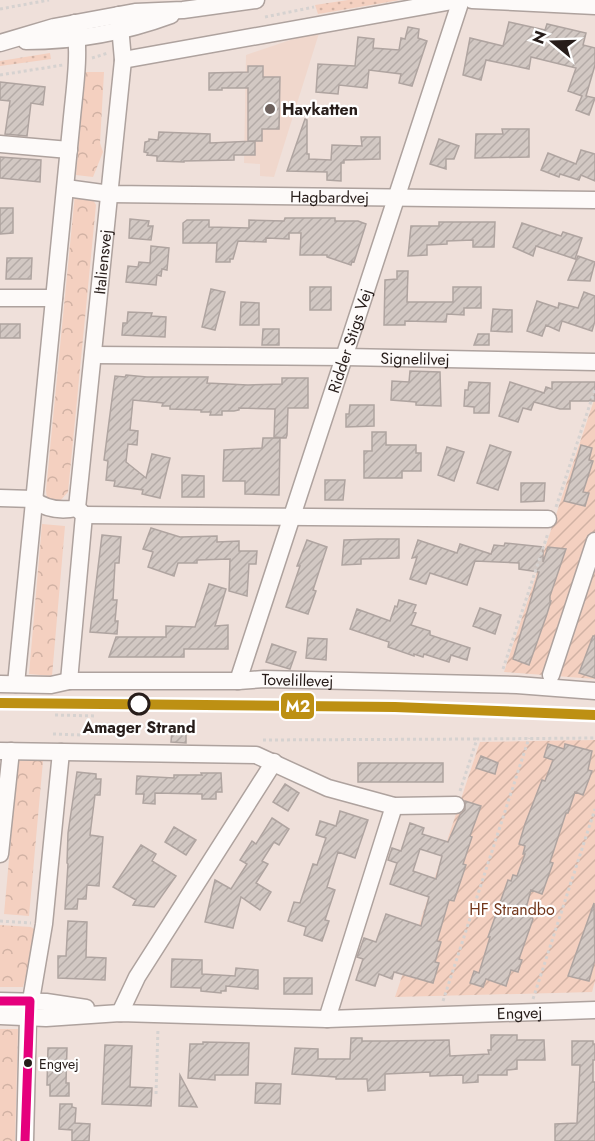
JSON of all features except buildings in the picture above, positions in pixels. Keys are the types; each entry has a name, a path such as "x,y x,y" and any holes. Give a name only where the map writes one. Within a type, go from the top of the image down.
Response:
{"street":[{"path":"5,43 54,27 77,30 121,22 137,27 183,10 256,0"},
{"path":"119,55 460,0"},
{"name":"Ridder Stigs Vej","path":"238,681 398,198 460,0"},
{"path":"472,0 595,6"},
{"name":"Italiensvej","path":"69,681 93,355 110,194 121,22"},
{"path":"8,684 33,499 66,188 77,30"},
{"path":"0,144 69,150"},
{"name":"Hagbardvej","path":"66,188 110,194 595,200"},
{"path":"0,298 54,298"},
{"name":"Signelilvej","path":"93,355 595,362"},
{"path":"0,498 33,499 43,507 81,512 292,517 548,519"},
{"path":"551,675 595,540"},
{"name":"Tovelillevej","path":"8,684 51,685 69,681 264,679 517,685 595,691"},
{"path":"0,854 5,751 256,755 328,788 394,806 456,805"},
{"path":"25,1141 29,1009 44,924 61,752"},
{"path":"120,1013 137,977 274,762"},
{"path":"327,1018 394,806"},
{"name":"Engvej","path":"0,1001 29,1009 327,1018 595,1010"},
{"name":"Engvej","path":"0,1016 29,1009"}],"path":[{"path":"0,9 48,0"},
{"path":"84,61 119,55"},
{"path":"0,75 68,64"},
{"path":"55,715 97,716"},
{"path":"53,735 91,736"},
{"path":"438,1014 530,738"},
{"path":"256,755 257,740 595,738"},
{"path":"456,805 477,739"},
{"path":"528,1012 595,809"},
{"path":"0,921 44,924"},
{"path":"156,1094 158,1014"}],"shaded area":[{"name":"Havkatten","path":"320,30 274,177 260,176 260,164 244,163 246,55"}],"green space":[{"path":"348,0 400,0 318,14 315,5"},
{"path":"50,53 51,59 0,66 0,61"},
{"path":"85,72 104,72 100,143 103,152 93,177 76,175"},
{"path":"75,194 91,196 96,205 68,492 59,502 47,499 46,490"},
{"path":"595,397 595,679 504,672"},
{"path":"42,524 65,526 52,676 29,674"},
{"name":"HF Strandbo","path":"595,740 595,981 592,992 395,997 480,742"},
{"path":"18,761 43,761 29,916 4,914"},
{"path":"0,925 31,927 38,932 23,987 0,987"},
{"path":"0,1029 18,1029 15,1141 0,1141"}],"transit line":[{"name":"M2","path":"0,703 395,707 595,715"},
{"path":"0,1001 30,1001 25,1141"}],"place":[{"name":"Havkatten","path":"270,109"},
{"name":"Amager Strand","path":"139,704"},
{"name":"Engvej","path":"28,1063"}]}
